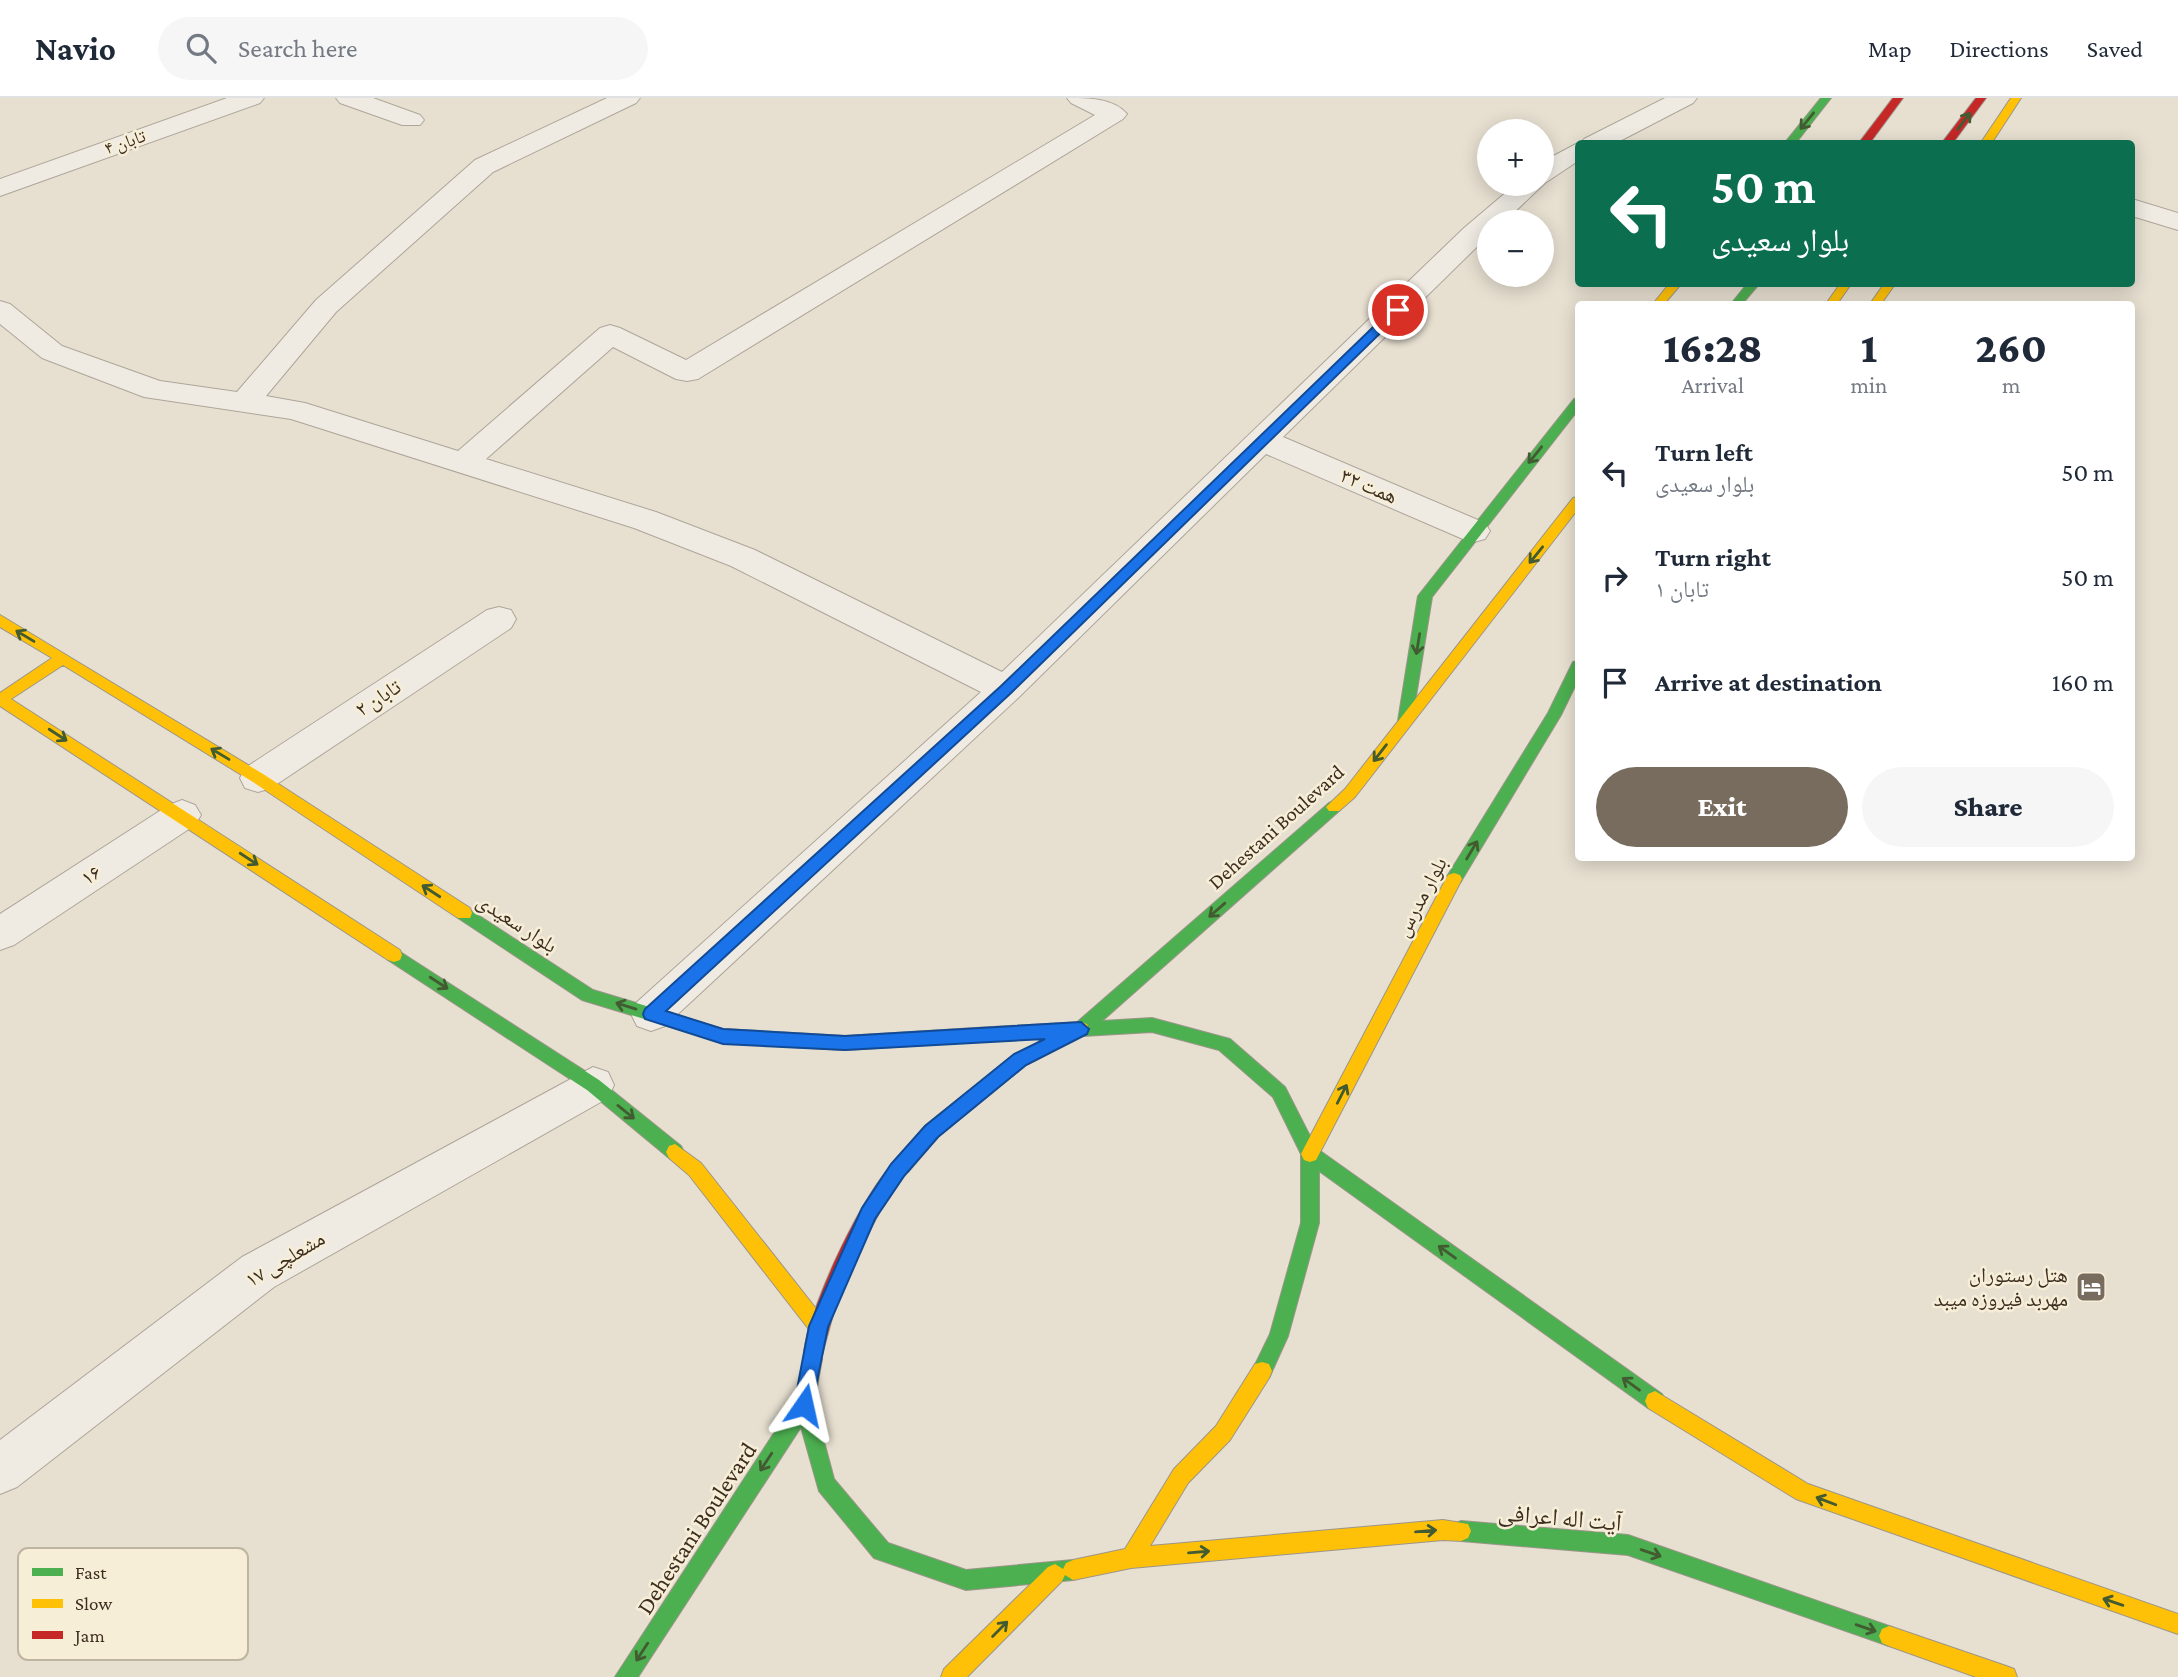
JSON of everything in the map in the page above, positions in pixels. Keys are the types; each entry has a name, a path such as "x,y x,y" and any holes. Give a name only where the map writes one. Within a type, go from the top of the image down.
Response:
{"main road":[{"path":"1792,140 1826,98"},
{"path":"1866,140 1898,98"},
{"path":"1950,140 1981,98"},
{"path":"1988,140 2016,98"},
{"path":"1661,301 1672,287"},
{"path":"1739,301 1750,287"},
{"path":"1405,721 1426,596 1474,531 1575,406"},
{"name":"Dehestani Boulevard","path":"1081,1029 1350,793 1575,505"},
{"name":"بلوار سعیدی","path":"0,620 258,778 588,995 723,1036 845,1043 1152,1025 1224,1044 1279,1092 1310,1154"},
{"path":"63,659 1,699 593,1085 695,1169 818,1326"},
{"name":"بلوار مدرس","path":"1310,1154 1453,880 1554,715 1575,672"},
{"path":"1554,715 1575,698"},
{"path":"804,1405 818,1326 868,1214 898,1170 923,1141 1020,1059 1081,1029"},
{"path":"1310,1154 1668,1411 1803,1492 1890,1525 2178,1624"},
{"path":"1132,1558 1181,1476 1223,1433 1255,1386 1279,1336 1310,1223 1310,1154"},
{"name":"Dehestani Boulevard","path":"626,1677 804,1405"},
{"name":"آیت اله اعرافی","path":"804,1405 826,1484 881,1551 967,1580 1055,1574 1132,1558 1443,1530 1628,1545 2006,1677"},
{"path":"952,1677 1055,1574"}],"street":[{"name":"تابان ۴","path":"0,188 251,98"},
{"path":"349,98 411,120"},
{"path":"244,403 327,306 484,166 627,98"},
{"path":"463,463 610,334 687,372 1114,114 1080,98"},
{"path":"1601,140 1684,98"},
{"path":"1554,165 1575,153"},
{"path":"651,1014 1006,689 1474,234 1518,196"},
{"path":"2135,208 2178,222"},
{"path":"0,310 52,352 155,390 294,410 645,520 743,558 1006,689"},
{"name":"همت ۳۲","path":"1264,441 1474,531"},
{"name":"تابان ۲","path":"258,778 499,619"},
{"name":"۱۶","path":"0,934 182,815"},
{"name":"مشعلچی ۱۷","path":"0,1469 258,1272 593,1085"}],"traffic: fast":[{"path":"1792,140 1826,98"},
{"path":"1739,301 1750,287"},
{"path":"1405,721 1425,596 1575,406"},
{"path":"1454,879 1554,715 1575,672"},
{"path":"1081,1029 1334,807"},
{"path":"464,913 588,995 723,1036 845,1043 992,1034"},
{"path":"394,955 593,1085 675,1152"},
{"path":"1152,1025 1224,1044 1279,1092 1310,1154 1310,1223 1279,1336 1262,1371"},
{"path":"902,1166 932,1131 1020,1060 1081,1029 1152,1025"},
{"path":"1310,1154 1655,1401"},
{"path":"812,1359 804,1404 826,1484 881,1551 966,1580 1073,1570"},
{"path":"626,1677 804,1404"},
{"path":"1461,1531 1628,1545 1889,1636"}],"traffic: slow":[{"path":"1988,140 2016,98"},
{"path":"1661,301 1672,287"},
{"path":"1833,301 1843,287"},
{"path":"1877,301 1887,287"},
{"path":"1334,807 1350,793 1575,505"},
{"path":"0,620 258,778 464,913"},
{"path":"1,699 63,658"},
{"path":"0,699 394,955"},
{"path":"1310,1154 1454,879"},
{"path":"992,1034 1081,1029"},
{"path":"675,1152 695,1169 818,1326"},
{"path":"1073,1570 1131,1558 1181,1476 1223,1433 1262,1371"},
{"path":"1655,1401 1803,1492 2178,1624"},
{"path":"1131,1558 1443,1530 1461,1531"},
{"path":"952,1677 1055,1574"},
{"path":"1889,1636 2006,1677"}],"traffic: jam":[{"path":"1866,140 1898,98"},
{"path":"1949,140 1981,98"},
{"path":"812,1359 834,1284 846,1258 872,1207 902,1166"}],"place":[{"name":"هتل رستوران مهربد فیروزه میبد","path":"2091,1287"}],"route":[{"path":"804,1405 818,1326 868,1214 898,1170 932,1131 1020,1059 1081,1029 845,1043 723,1036 651,1014 1006,689 1398,310"}]}
